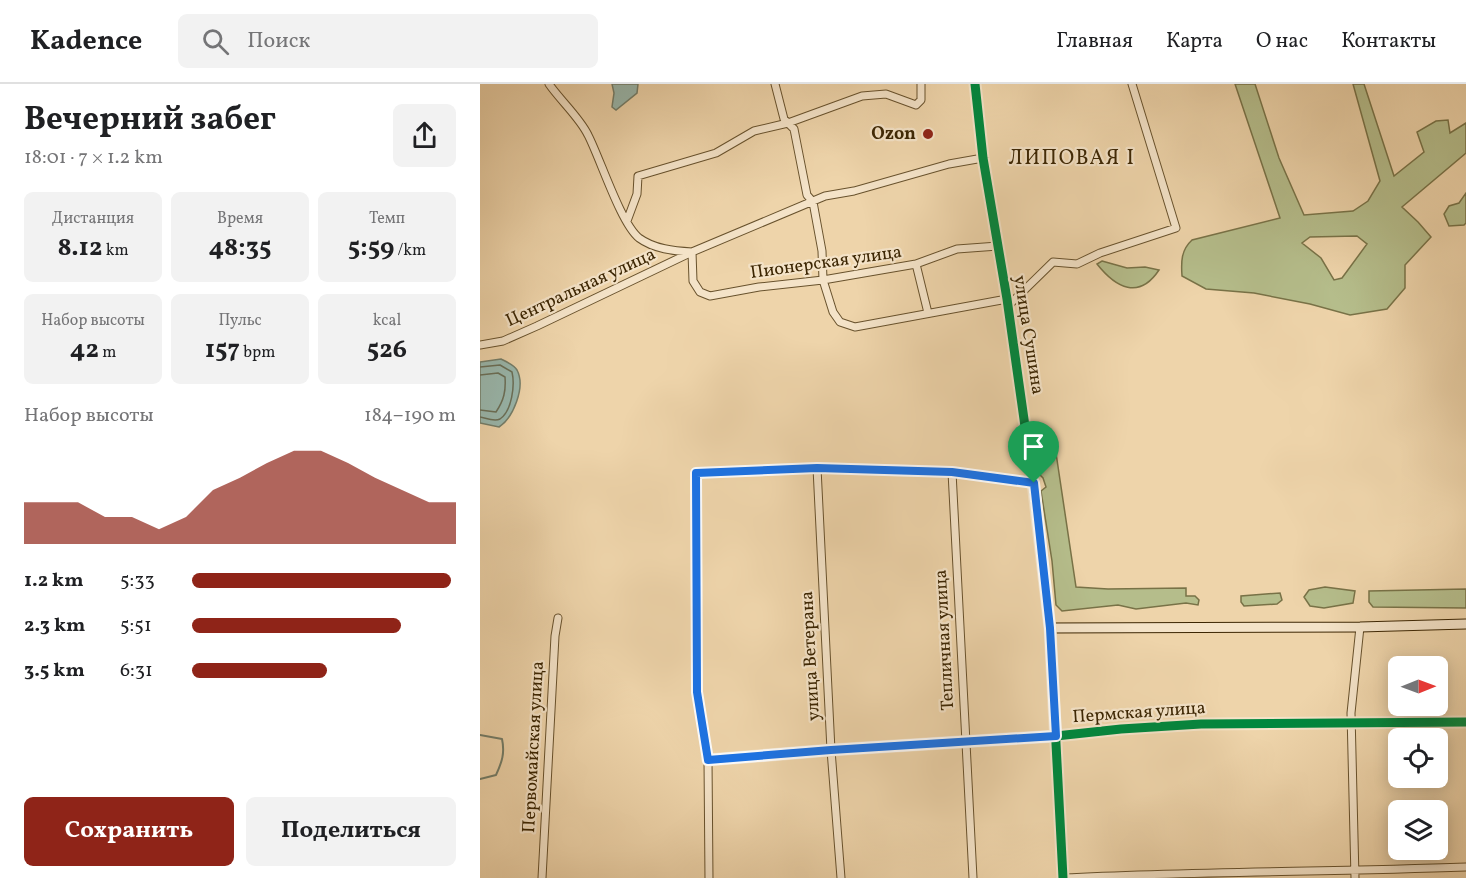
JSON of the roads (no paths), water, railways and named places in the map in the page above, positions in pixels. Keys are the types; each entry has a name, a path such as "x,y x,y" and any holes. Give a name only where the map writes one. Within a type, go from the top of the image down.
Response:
{"street":[{"name":"Центральная улица","path":"549,84 587,133 627,221 638,237 653,245 675,251 692,252"},
{"path":"775,84 784,119 794,129 807,195 813,202 822,251 823,280 833,312 840,322 855,327 928,313 1007,303 1053,262 1077,264 1100,253 1176,228 1132,84"},
{"path":"627,221 637,194 638,176 716,153 754,131 788,123 862,96 886,94 916,105 921,100 921,84"},
{"name":"улица Сушина","path":"975,84 983,158 1034,483 1050,628 1063,878"},
{"name":"Центральная улица","path":"480,345 503,340 537,326 692,252 825,196 854,191 950,164 983,158"},
{"name":"Пионерская улица","path":"692,252 693,281 700,292 710,296 916,264 957,249 998,246"},
{"path":"916,264 928,313"},
{"path":"709,878 708,760 697,692 696,473 817,468 952,472 1034,483"},
{"name":"улица Ветерана","path":"817,468 831,750 841,878"},
{"name":"Тепличная улица","path":"952,472 973,878"},
{"name":"Первомайская улица","path":"542,878 554,647 558,618"},
{"path":"1050,628 1360,627 1466,624"},
{"path":"1355,874 1351,722 1360,627"},
{"name":"Пермская улица","path":"708,760 1201,724 1466,722"},
{"path":"1063,878 1168,873 1355,874 1466,867"}],"water":[{"path":"612,84 638,84 637,93 616,110 612,107 614,93"},
{"path":"501,359 516,368 520,385 517,402 509,417 499,427 480,423 480,362"}],"waterway":[{"path":"480,735 502,739 503,749 496,775 480,779"}],"place":[{"name":"Ozon","path":"928,134"}],"district":[{"name":"ЛИПОВАЯ I","path":"1072,158"}]}
